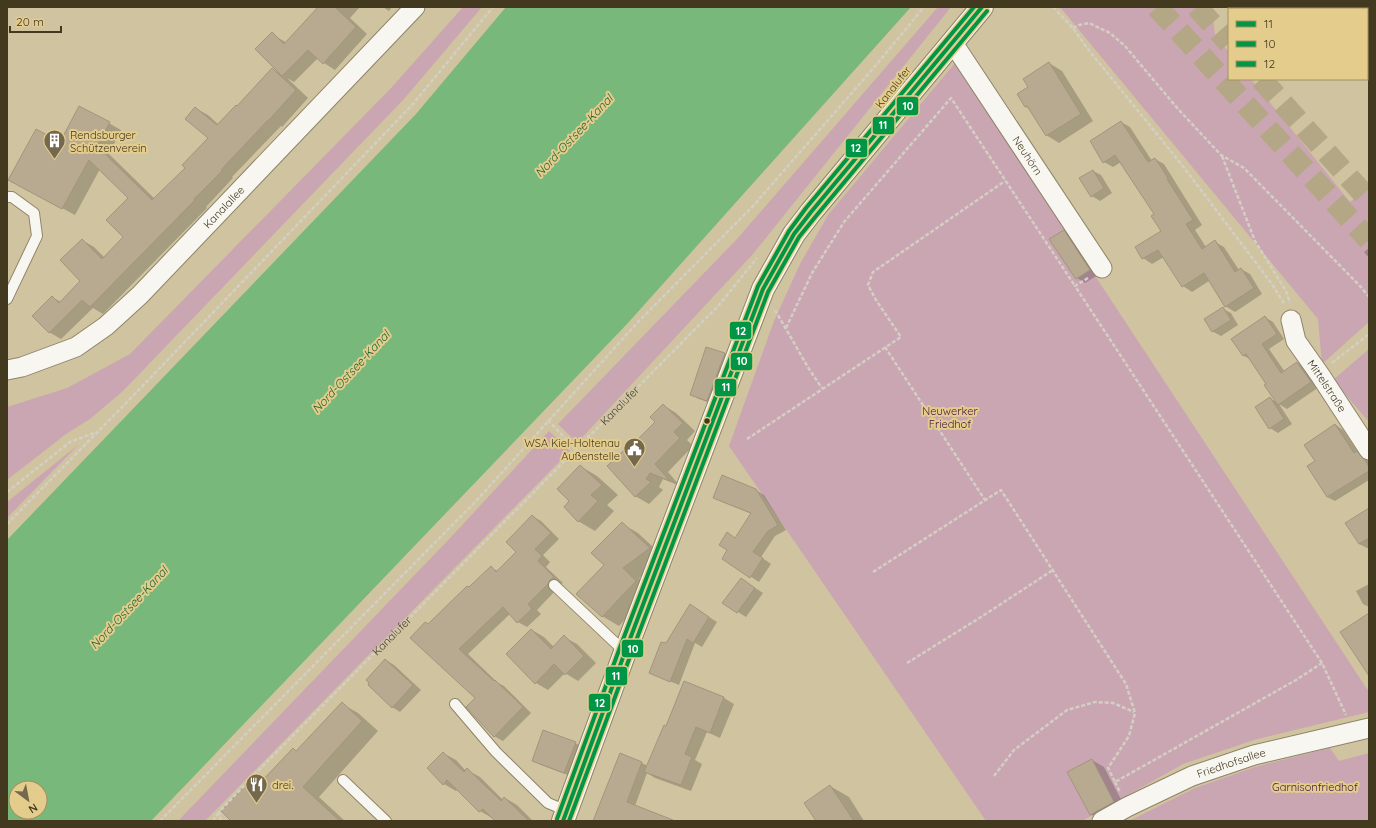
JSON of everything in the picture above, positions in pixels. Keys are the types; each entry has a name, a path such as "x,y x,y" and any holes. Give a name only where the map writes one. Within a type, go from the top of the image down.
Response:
{"street":[{"name":"Kanalallee","path":"7,370 22,367 76,347 106,326 140,295 415,7"},
{"name":"Kanalufer","path":"565,816 625,652 763,289 794,234 810,212 982,7"},
{"name":"Neuhörn","path":"953,43 1102,268"},
{"name":"Mittelstraße","path":"1291,320 1296,341 1369,450"},
{"name":"Friedhofsallee","path":"1102,821 1127,807 1192,776 1254,754 1362,730"}],"lane":[{"path":"7,197 12,198 34,213 37,236 7,299"},
{"path":"554,585 625,652"},
{"path":"455,704 496,752 548,803 565,816"},
{"path":"344,780 386,821"}],"path":[{"path":"7,524 132,397 412,105 493,7"},
{"path":"160,821 478,500 548,420 638,322 753,206 877,64 924,7"},
{"path":"1053,7 1073,28 1087,48 1182,165 1272,284 1287,308 1291,320"},
{"path":"1073,28 1089,23 1110,33 1125,46 1178,109 1221,155 1244,168 1361,287 1369,297"},
{"path":"786,328 812,273 844,222 951,98 1322,663 1362,730"},
{"path":"1221,155 1255,241 1286,291 1290,305 1291,320"},
{"path":"747,438 901,337 876,300 868,285 874,272 1005,181"},
{"name":"Kanalufer","path":"213,821 219,812 255,774 719,304 759,255"},
{"path":"1075,286 1102,268"},
{"path":"744,274 763,289 809,369 822,388"},
{"path":"1320,375 1334,361 1369,334"},
{"path":"885,347 985,500"},
{"path":"548,420 576,450"},
{"path":"7,492 70,442 96,432"},
{"path":"873,572 1001,490 1126,684 1135,712 1129,736 1108,768 1115,782 1296,680 1322,663"},
{"path":"907,662 981,617 1053,570"},
{"path":"994,776 1014,750 1067,710 1095,702 1113,703 1135,712"},
{"path":"219,812 221,821"}],"green space":[{"path":"463,7 482,7 404,99 123,391 90,419 66,434 7,480 7,407 67,388 130,354 392,87"},
{"path":"938,7 951,7 753,254 577,443 558,424 737,239"},
{"path":"1060,7 1212,7 1215,35 1228,51 1228,80 1252,80 1350,202 1369,186 1369,322 1322,364 1318,319"},
{"name":"Neuwerker Friedhof","path":"955,63 1369,692 1369,712 1254,740 1183,764 1082,821 986,821 729,446 774,321 800,264 828,215"},
{"path":"1369,349 1369,422 1333,380"},
{"path":"549,431 570,451 205,821 178,821 453,535"},
{"path":"78,445 7,518 7,502"},
{"name":"Garnisonfriedhof","path":"1330,748 1339,761 1369,753 1369,821 1129,821 1195,788 1258,766"}],"water":[{"name":"Nord-Ostsee-Kanal","path":"506,7 911,7 627,324 151,821 7,821 7,540 416,114"}],"building":[{"path":"318,7 335,7 356,27 323,64 308,50 282,76 255,49 272,32 284,44"},
{"path":"1049,62 1081,114 1046,136 1027,106 1025,107 1017,94 1028,87 1023,79"},
{"path":"272,68 296,90 221,170 222,171 194,199 195,200 90,307 82,300 49,333 32,316 52,296 59,303 80,281 60,260 82,239 102,259 123,237 106,220 128,198 89,160 62,209 8,180 36,129 60,142 79,106 110,122 97,146 152,200 185,168 182,165 208,138 185,119 195,107 217,125"},
{"path":"1121,121 1148,162 1155,158 1168,178 1167,179 1193,220 1186,224 1202,249 1215,240 1235,272 1241,268 1254,288 1225,307 1204,273 1182,287 1158,250 1142,259 1135,247 1161,231 1151,216 1154,214 1115,155 1103,163 1090,141"},
{"path":"1093,170 1104,188 1091,197 1079,178"},
{"path":"1064,230 1090,270 1076,279 1049,239"},
{"path":"1223,307 1231,320 1212,332 1204,319"},
{"path":"1265,316 1277,334 1262,344 1281,373 1297,362 1311,382 1278,405 1264,385 1266,384 1246,354 1243,356 1231,339"},
{"path":"706,347 725,353 707,401 690,395"},
{"path":"1270,397 1284,419 1269,429 1255,407"},
{"path":"663,404 683,423 674,432 680,438 655,464 670,481 650,473 646,479 651,482 635,497 607,466 634,441 635,442 655,422 650,417"},
{"path":"1335,424 1354,453 1357,451 1365,460 1369,467 1369,471 1327,497 1307,466 1315,461 1304,445"},
{"path":"580,465 602,485 591,495 598,501 578,522 564,507 569,501 557,489"},
{"path":"722,475 756,489 778,525 767,532 753,552 763,558 750,578 722,559 727,550 719,545 727,532 735,538 751,513 713,498"},
{"path":"1369,508 1369,538 1359,544 1345,523"},
{"path":"532,515 551,533 535,549 542,556 538,561 554,577 528,604 532,609 517,623 503,607 459,649 494,681 495,680 523,707 494,737 466,707 475,698 410,638 425,622 428,624 467,586 469,587 491,566 496,572 516,552 506,542"},
{"path":"622,522 650,548 623,568 636,581 602,617 576,594 604,565 591,553"},
{"path":"741,578 755,588 737,613 722,603"},
{"path":"690,604 709,617 693,643 687,639 670,682 649,673 661,642 666,643"},
{"path":"1369,613 1369,676 1340,632"},
{"path":"531,629 551,649 564,635 584,656 565,675 554,664 535,684 506,654"},
{"path":"385,659 413,685 392,708 368,685 369,683 366,680"},
{"path":"684,681 724,697 710,733 696,727 685,754 692,757 681,785 644,772 664,725 666,726"},
{"path":"342,702 362,721 303,787 340,821 231,821 221,811 252,778 259,784 293,748 296,751"},
{"path":"543,730 576,742 564,773 532,761"},
{"path":"443,752 464,772 467,768 501,801 504,797 529,821 495,821 483,809 479,812 447,780 443,785 427,768"},
{"path":"620,753 642,762 627,802 673,821 593,821"},
{"path":"1092,759 1114,802 1090,815 1067,772"},
{"path":"830,785 854,821 816,821 804,803"}],"tunnel":[{"path":"1157,7 1369,240"},
{"path":"1197,7 1228,42"},
{"path":"1262,80 1369,200"}],"transit line":[{"name":"12","path":"557,819 619,650 758,286 789,231 806,208 974,7"},
{"name":"11","path":"563,821 625,652 763,289 794,234 811,212 982,7"},
{"name":"10","path":"569,821 768,292 799,237 987,11"}],"place":[{"name":"Rendsburger Schützenverein","path":"54,160"},
{"name":"WSA Kiel-Holtenau Außenstelle","path":"635,468"},
{"name":"drei.","path":"256,804"}]}
